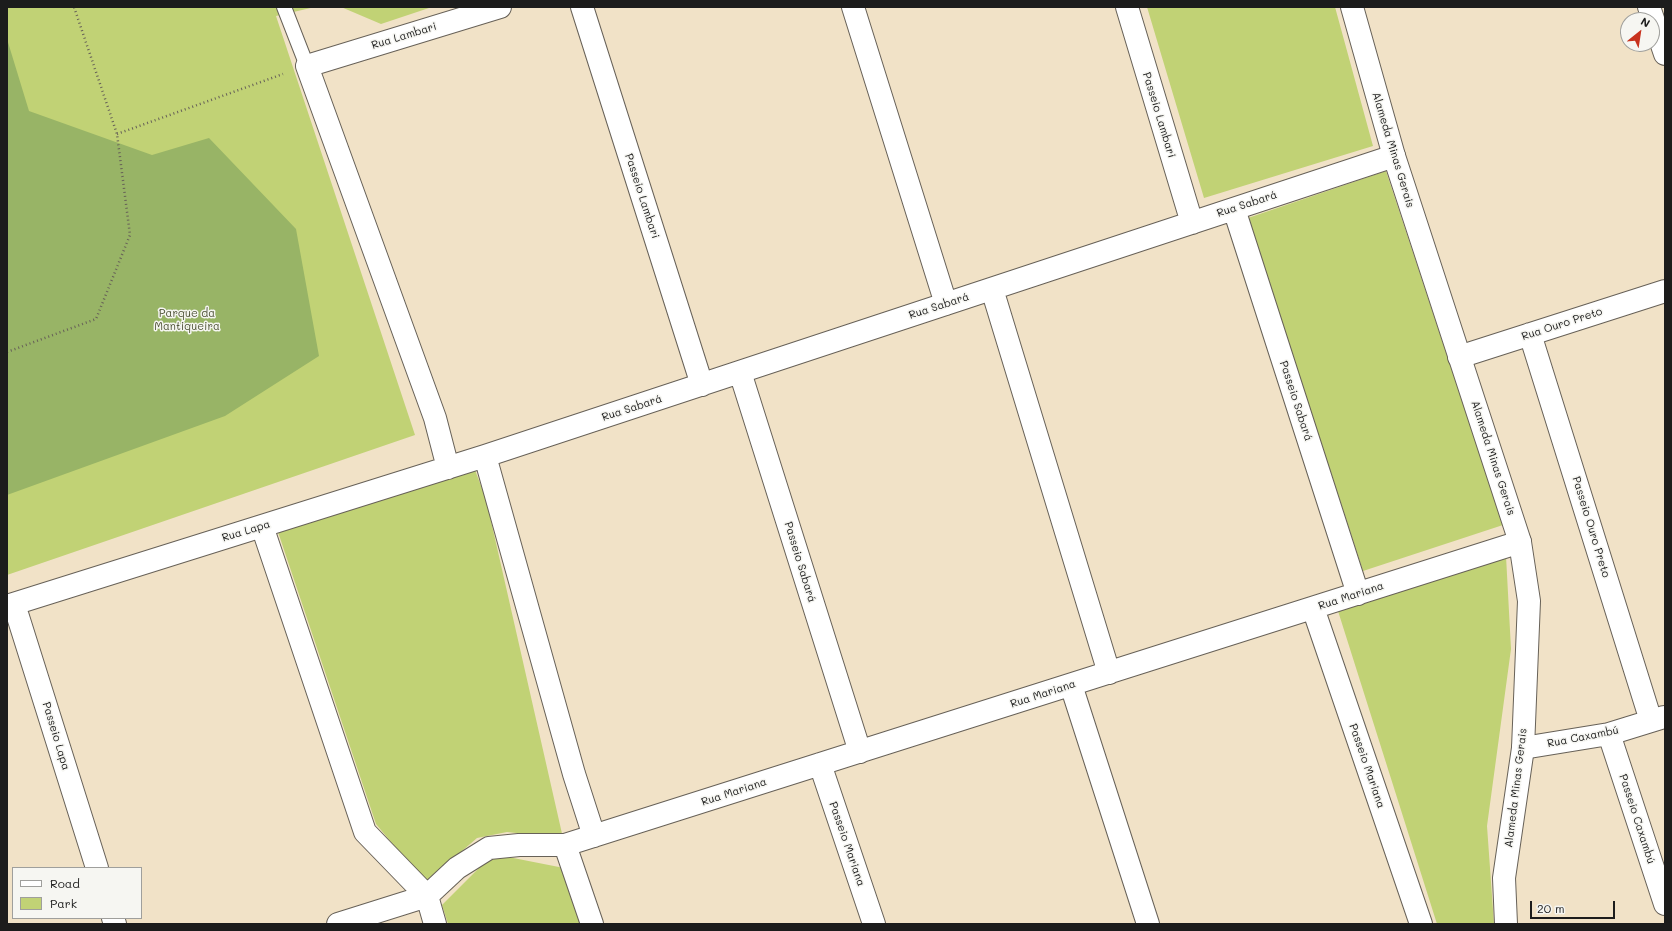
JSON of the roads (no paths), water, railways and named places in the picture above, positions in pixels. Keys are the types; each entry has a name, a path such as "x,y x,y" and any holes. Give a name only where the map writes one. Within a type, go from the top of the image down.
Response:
{"street":[{"name":"Rua Lambari","path":"307,66 500,7"},
{"name":"Passeio Lambari","path":"582,7 702,385"},
{"path":"853,7 946,304"},
{"name":"Passeio Lambari","path":"1126,7 1192,223"},
{"name":"Alameda Minas Gerais","path":"1352,7 1394,156 1520,542 1529,601 1523,748 1504,878 1506,924"},
{"path":"1649,7 1665,54"},
{"path":"307,66 435,418 448,468"},
{"name":"Rua Sabará","path":"485,456 1394,156"},
{"name":"Passeio Sabará","path":"1234,209 1358,594"},
{"path":"992,289 1109,673"},
{"name":"Rua Ouro Preto","path":"1459,357 1665,291"},
{"name":"Passeio Ouro Preto","path":"1530,334 1658,719"},
{"name":"Passeio Sabará","path":"740,372 860,752"},
{"path":"485,456 574,774 594,836"},
{"name":"Rua Lapa","path":"11,605 485,456"},
{"path":"262,526 365,832 427,896 435,924"},
{"name":"Rua Mariana","path":"427,896 457,868 489,848 518,845 565,845 1520,542"},
{"name":"Passeio Lapa","path":"11,605 97,867"},
{"name":"Passeio Mariana","path":"1313,608 1421,924"},
{"path":"1071,685 1148,924"},
{"name":"Rua Caxambú","path":"1523,748 1609,734 1658,719"},
{"name":"Passeio Caxambú","path":"1609,734 1665,904"},
{"name":"Passeio Mariana","path":"820,764 874,924"},
{"path":"565,845 592,924"},
{"path":"338,924 427,896"}],"lane":[{"path":"284,7 307,66"}],"park label":[{"name":"Parque da Mantiqueira","path":"187,320"}]}
